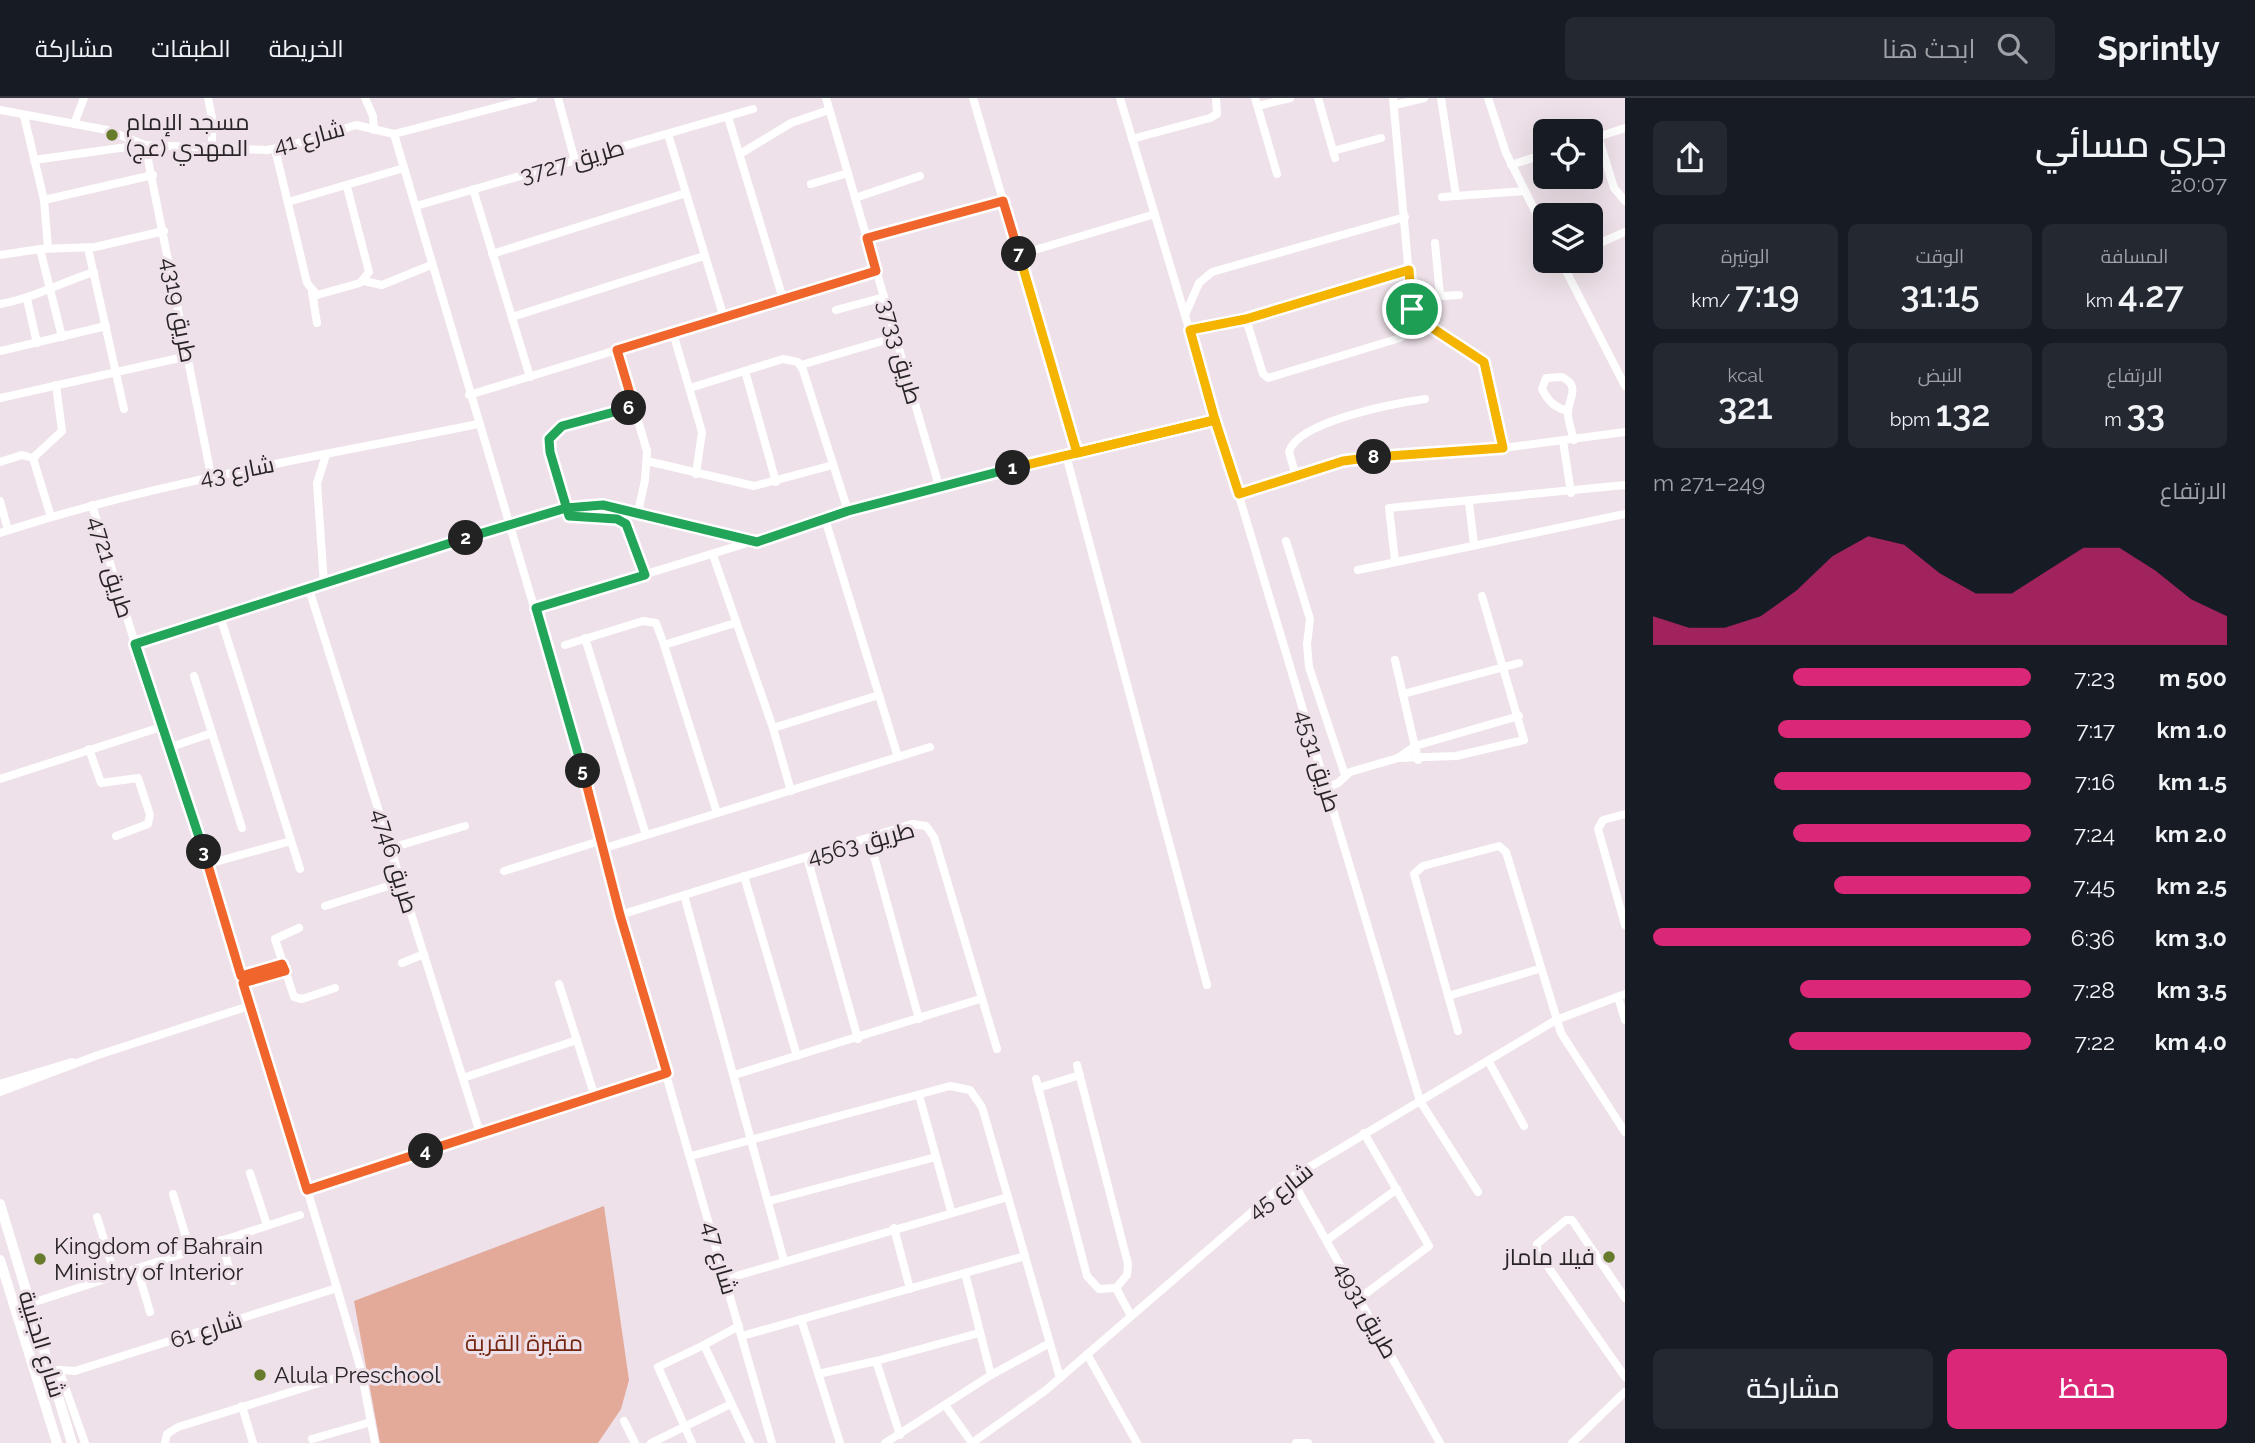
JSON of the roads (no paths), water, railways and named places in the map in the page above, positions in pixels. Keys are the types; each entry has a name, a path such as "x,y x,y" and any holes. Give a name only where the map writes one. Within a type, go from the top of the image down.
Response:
{"main road":[{"name":"شارع الجنبية","path":"0,1204 72,1443"},
{"name":"شارع الجنبية","path":"0,1260 57,1443"}],"street":[{"path":"74,124 84,98"},
{"path":"208,98 212,118 212,148"},
{"path":"365,98 373,116 374,130"},
{"path":"481,109 482,98"},
{"name":"شارع 41","path":"0,110 107,130 145,145 275,149 349,126 394,134 481,109 533,98"},
{"path":"558,98 575,161"},
{"name":"طريق 3733","path":"826,98 939,486"},
{"path":"973,98 1077,453"},
{"name":"طريق 4531","path":"1120,98 1420,1101 1478,1192"},
{"path":"1132,139 1210,118 1217,114 1216,98"},
{"path":"1278,174 1256,102 1290,98"},
{"path":"1318,98 1334,154 1381,138"},
{"path":"1424,98 1394,102 1412,309 1420,320 1484,362 1503,448"},
{"path":"1441,98 1456,196"},
{"path":"1488,98 1511,165 1533,207"},
{"name":"طريق 3727","path":"416,206 753,109"},
{"path":"740,154 791,123 829,110"},
{"path":"24,116 44,200 44,248 62,337"},
{"path":"728,117 783,299"},
{"path":"1603,135 1625,128"},
{"path":"394,134 478,424 536,608 826,523 848,511 939,486 1215,420"},
{"path":"668,134 724,318"},
{"path":"34,160 127,147 130,141"},
{"name":"طريق 4319","path":"145,145 211,475"},
{"path":"275,149 312,292 317,323"},
{"path":"1511,165 1533,157"},
{"path":"1603,159 1614,188 1625,201"},
{"path":"288,202 347,187 404,168"},
{"path":"811,184 848,173"},
{"path":"44,200 153,175"},
{"path":"855,198 920,176"},
{"path":"347,187 370,267 364,281"},
{"path":"473,190 530,377"},
{"path":"1442,197 1525,191"},
{"path":"492,254 686,193"},
{"path":"867,238 1003,201"},
{"path":"1038,249 1155,214"},
{"path":"1185,315 1199,283 1212,272 1405,217"},
{"path":"0,255 44,248 88,248 164,231"},
{"path":"1603,242 1625,232"},
{"path":"1435,243 1440,296"},
{"path":"88,248 124,409"},
{"path":"512,317 705,256"},
{"path":"312,292 322,296 364,281 382,285 431,265"},
{"path":"1190,330 1246,319 1409,270"},
{"path":"470,395 876,271"},
{"path":"0,304 27,299 51,287 94,272"},
{"path":"1567,273 1625,386"},
{"path":"1410,298 1459,295"},
{"path":"836,310 884,297"},
{"path":"27,299 37,343"},
{"path":"1246,319 1263,374 1268,378 1399,338 1411,331 1420,320"},
{"path":"0,351 106,326"},
{"path":"673,333 702,432 695,474"},
{"path":"690,388 788,359 801,365 896,337"},
{"path":"617,350 647,461 638,512"},
{"path":"0,386 1,398 116,370 188,356"},
{"path":"801,365 848,511"},
{"path":"746,371 776,482"},
{"path":"1568,411 1553,405 1546,397 1542,389 1546,378 1553,375 1569,380 1574,394 1568,411 1574,440"},
{"path":"33,458 62,432 63,420 56,385"},
{"path":"1296,476 1289,452 1298,438 1363,411 1425,399"},
{"path":"634,407 562,426 552,433 548,446 569,516 612,518 626,524 645,575"},
{"name":"شارع 43","path":"4,531 92,505 211,475 478,424"},
{"path":"1239,494 1360,458 1503,448 1625,432"},
{"path":"1563,441 1571,492"},
{"path":"0,462 22,455 33,458"},
{"path":"324,584 317,484 326,455"},
{"path":"1066,455 1207,985"},
{"path":"33,458 51,517"},
{"path":"647,461 743,485 776,482 833,465"},
{"path":"1395,561 1387,513 1389,508 1469,503 1625,485"},
{"path":"0,501 4,531"},
{"path":"1469,503 1474,544"},
{"name":"طريق 4721","path":"92,505 161,727 208,864 307,1190"},
{"path":"135,644 566,508 603,505 757,542"},
{"path":"1358,570 1625,514"},
{"path":"826,523 898,757"},
{"path":"1286,541 1310,619 1307,644 1309,667 1345,775"},
{"path":"713,555 773,728 791,791"},
{"name":"طريق 4746","path":"309,589 480,1133"},
{"path":"1398,758 1418,760 1456,756 1522,741 1525,737 1482,596"},
{"name":"شارع 47","path":"536,608 604,844 620,915 772,1443"},
{"path":"220,616 300,869"},
{"path":"565,645 651,620 658,627 717,813"},
{"path":"664,645 735,622"},
{"path":"585,638 646,835"},
{"path":"1395,660 1418,760"},
{"path":"1403,694 1519,663"},
{"path":"194,676 242,828"},
{"path":"773,728 879,695"},
{"path":"1326,788 1338,783 1345,775 1398,758 1415,746 1519,716"},
{"path":"0,779 161,727"},
{"path":"168,748 212,733"},
{"path":"504,871 646,835 930,747"},
{"path":"89,749 101,783 138,778 150,816 148,824 116,836"},
{"path":"1625,814 1603,820 1598,829 1625,925"},
{"name":"طريق 4563","path":"620,915 919,824 931,830 980,999"},
{"path":"391,848 465,826"},
{"path":"869,838 919,1019"},
{"path":"208,864 291,841"},
{"path":"1458,1031 1413,878 1416,870 1423,866 1503,847 1556,1020 1625,1132"},
{"path":"807,857 858,1039"},
{"path":"744,876 797,1056"},
{"path":"325,906 401,882"},
{"path":"684,895 785,1261"},
{"path":"299,928 275,939 296,999 335,988"},
{"path":"402,963 424,954"},
{"path":"242,980 283,967"},
{"path":"1448,996 1539,968"},
{"path":"559,984 595,1097"},
{"path":"1622,996 1625,1020"},
{"name":"شارع 45","path":"972,1443 1060,1378 1291,1178 1556,1020 1622,996"},
{"path":"734,1075 858,1039 980,999 997,1049"},
{"path":"0,1084 81,1061 249,1006"},
{"path":"463,1078 577,1040"},
{"path":"0,1092 81,1061"},
{"path":"1489,1062 1524,1126"},
{"path":"1077,1065 1080,1075 1128,1264 1127,1275 1116,1288 1099,1289 1087,1276 1037,1083 1080,1075"},
{"path":"375,1443 361,1370 307,1190 667,1073"},
{"path":"691,1156 957,1086 975,1095 1008,1197 1060,1378"},
{"path":"919,1095 951,1211"},
{"path":"1360,1298 1429,1246 1364,1133"},
{"path":"769,1201 936,1157"},
{"path":"250,1173 267,1225"},
{"name":"طريق 4931","path":"1291,1178 1440,1443"},
{"path":"1327,1240 1397,1189"},
{"path":"173,1194 190,1250"},
{"path":"726,1279 951,1211 1008,1197"},
{"path":"29,1304 300,1215"},
{"path":"97,1217 115,1275"},
{"path":"1625,1298 1572,1220 1566,1220 1537,1244 1537,1251 1625,1377"},
{"path":"894,1228 910,1289"},
{"path":"221,1240 233,1281"},
{"path":"742,1336 1024,1256"},
{"path":"137,1268 150,1311"},
{"path":"965,1273 991,1375"},
{"name":"شارع 61","path":"48,1365 60,1370 75,1371 337,1288"},
{"path":"1116,1288 1131,1316"},
{"path":"801,1319 840,1443"},
{"path":"692,1443 658,1367 739,1326"},
{"path":"818,1374 979,1333"},
{"path":"885,1443 991,1375 1048,1343"},
{"path":"704,1345 750,1443"},
{"path":"1087,1354 1138,1443"},
{"path":"876,1361 900,1435"},
{"path":"60,1370 85,1443"},
{"path":"165,1443 167,1434 172,1429 361,1370"},
{"path":"66,1385 75,1371"},
{"path":"1572,1443 1625,1392"},
{"path":"651,1443 731,1404"},
{"path":"945,1405 972,1443"},
{"path":"242,1406 253,1443"},
{"path":"624,1420 635,1443"},
{"path":"312,1439 371,1422"},
{"path":"1296,1443 1308,1443"}],"place":[{"name":"مسجد الإمام المهدي (عج)","path":"112,135"},
{"name":"فيلا ماماز","path":"1609,1257"},
{"name":"Kingdom of Bahrain Ministry of Interior","path":"40,1259"},
{"name":"Alula Preschool","path":"260,1375"}],"park label":[{"name":"مقبرة القرية","path":"524,1343"}]}
